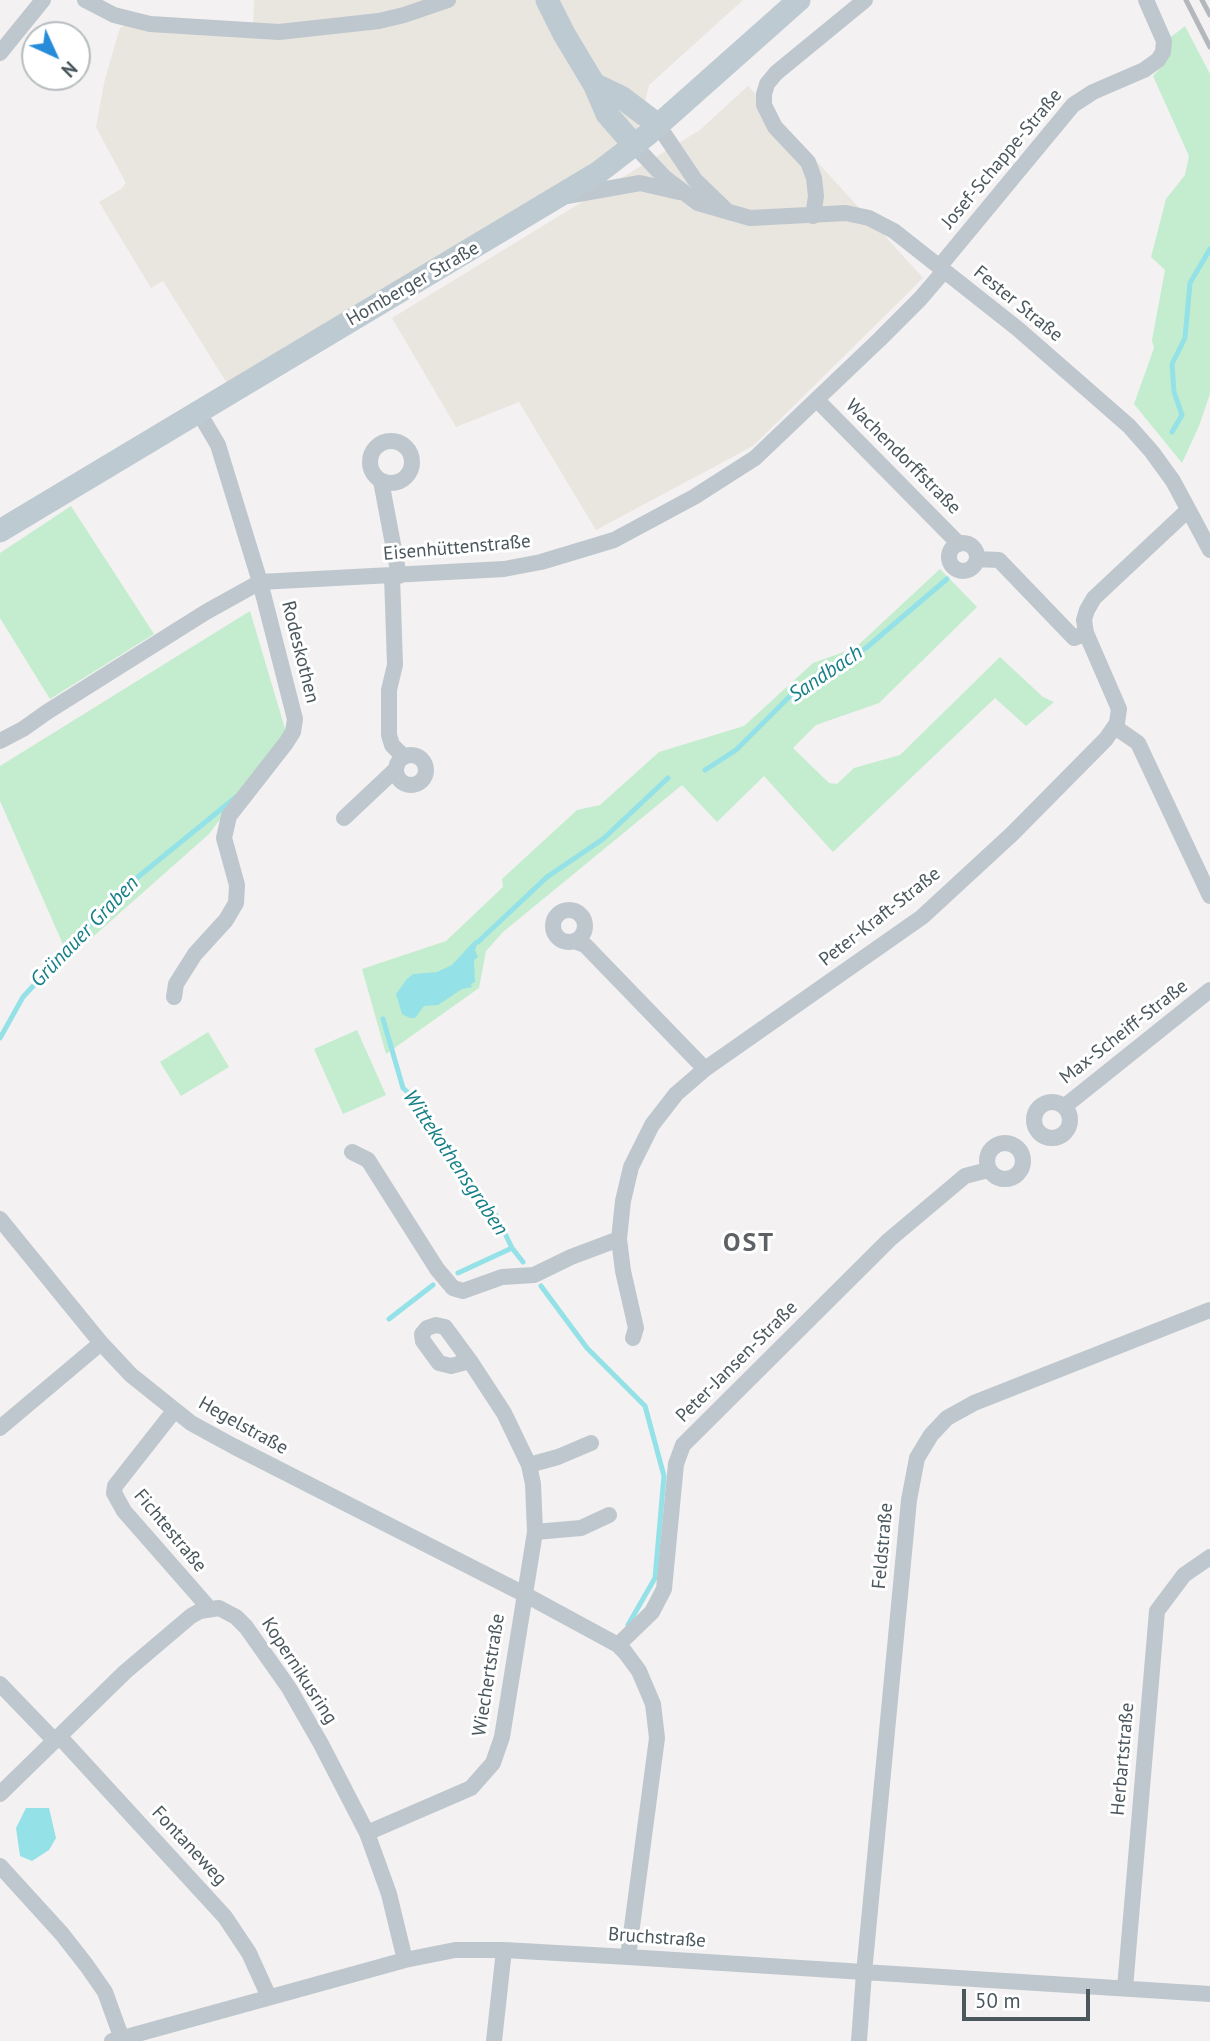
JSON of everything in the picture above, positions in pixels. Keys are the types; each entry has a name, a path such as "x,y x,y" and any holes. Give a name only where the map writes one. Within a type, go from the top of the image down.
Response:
{"main road":[{"path":"547,0 594,84 607,114 634,145"},
{"name":"Homberger Straße","path":"2,525 561,197 599,172 659,125 792,6"},
{"path":"594,84 621,97 659,125"}],"street":[{"path":"0,54 43,0"},
{"path":"85,0 114,15 150,24 253,32 314,30 379,21 448,0"},
{"path":"813,216 816,197 814,178 808,162 775,127 764,105 764,94 767,84 776,73 865,0"},
{"name":"Josef-Schappe-Straße","path":"942,269 1073,105 1093,92 1144,70 1158,60 1163,52 1164,41 1146,0"},
{"path":"659,125 695,180 727,212"},
{"name":"Fester Straße","path":"634,145 665,178 698,203 750,218 846,214 869,218 894,231 1018,329 1129,426 1173,481 1188,510 1205,532 1210,550"},
{"name":"Fester Straße","path":"561,197 640,183 683,192"},
{"name":"Eisenhüttenstraße","path":"0,741 206,612 260,582 503,569 541,562 604,544 694,498 755,458 818,401 920,299 942,269"},
{"name":"Wachendorffstraße","path":"818,401 959,544 970,545 975,549 977,559 970,569 956,569 949,557 952,549 959,544"},
{"name":"Rodeskothen","path":"174,997 176,984 195,954 226,920 236,903 237,885 224,838 229,816 293,732 295,719 260,582 218,445 198,411"},
{"path":"344,818 400,763 389,735 389,690 395,665 396,576 381,481"},
{"path":"1188,510 1094,598 1084,621 1086,633 1119,709 1115,727 1138,743 1210,897"},
{"name":"Wachendorffstraße","path":"977,559 999,560 1074,638 1086,633"},
{"name":"Peter-Kraft-Straße","path":"632,1338 636,1328 619,1239 623,1201 631,1167 652,1125 676,1094 705,1069 922,917 1012,834 1115,727"},
{"path":"573,941 584,945 705,1069"},
{"name":"Max-Scheiff-Straße","path":"1065,1106 1210,990"},
{"name":"Max-Scheiff-Straße","path":"1054,1102 1065,1106 1070,1118 1065,1133 1058,1137 1026,1138 1042,1105 1054,1102"},
{"path":"989,1170 987,1158 994,1147 1026,1138"},
{"name":"Peter-Jansen-Straße","path":"618,1646 652,1612 664,1589 676,1464 682,1445 889,1240 965,1176 989,1170 998,1178 1017,1175 1022,1167 1026,1138"},
{"path":"352,1153 368,1160 437,1269 453,1288 463,1292 502,1278 534,1275 571,1257 619,1239"},
{"name":"Hegelstraße","path":"0,1219 101,1343 131,1375 174,1411 233,1446 524,1594"},
{"name":"Feldstraße","path":"859,2041 909,1500 917,1458 931,1435 947,1418 974,1403 1210,1310"},
{"path":"0,1428 101,1343"},
{"name":"Wiechertstraße","path":"367,1833 471,1788 493,1763 502,1737 536,1532 535,1503 528,1465 504,1413 470,1361"},
{"name":"Fichtestraße","path":"174,1411 115,1486 114,1493 124,1511 209,1608"},
{"path":"528,1465 558,1457 591,1443"},
{"path":"536,1532 581,1528 609,1515"},
{"name":"Herbartstraße","path":"1125,1988 1157,1611 1184,1575 1210,1557"},
{"path":"524,1594 618,1646 639,1671 653,1704 657,1738 628,1957"},
{"path":"0,1794 125,1672 191,1616 209,1608"},
{"name":"Kopernikusring","path":"209,1608 228,1612 246,1627 289,1688 367,1833 388,1894 405,1960"},
{"name":"Fontaneweg","path":"0,1684 57,1738 225,1917 249,1953 269,1997"},
{"path":"0,1866 62,1934 105,1992 117,2040"},
{"name":"Bruchstraße","path":"117,2040 146,2037 269,1997 405,1960 455,1950 628,1957 1210,1994"},
{"path":"494,2041 503,1950"}],"shaded area":[{"path":"254,0 743,0 649,85 634,145 232,391 163,281 151,288 99,202 126,183 96,127 105,79 120,28 132,21 253,32"},
{"path":"748,86 923,278 753,446 596,530 519,402 456,427 392,318 700,130"}],"green space":[{"path":"1185,26 1210,74 1210,394 1182,463 1134,404 1154,348 1152,340 1165,270 1151,257 1166,199 1185,175 1189,156 1153,76 1165,63 1171,37"},
{"path":"71,506 154,634 50,699 0,618 0,553"},
{"path":"940,569 977,607 879,703 816,725 793,748 829,783 837,784 854,768 900,755 1000,657 1043,697 1054,702 1026,726 995,698 833,852 764,776 717,822 682,785 503,932 486,951 479,988 386,1054 362,969 446,941 503,887 502,879 577,810 600,805 659,752 744,726 813,663 855,648"},
{"path":"250,611 286,732 209,834 69,958 0,801 0,766"},
{"path":"357,1030 386,1095 343,1114 314,1049"},
{"path":"208,1032 229,1067 181,1096 160,1062"}],"water":[{"path":"475,940 478,942 475,950 478,957 474,960 475,982 471,984 472,987 462,989 438,1005 424,1006 415,1018 402,1014 396,994 407,979 413,974 437,972 452,965"},
{"path":"26,1808 49,1808 56,1838 49,1850 32,1861 20,1856 16,1828"}],"waterway":[{"name":"Sandbach","path":"1172,432 1182,415 1174,392 1172,364 1185,338 1190,283 1210,249"},
{"name":"Sandbach","path":"705,770 736,750 791,695 866,648 947,579"},
{"name":"Sandbach","path":"478,942 547,877 603,839 668,778"},
{"name":"Grünauer Graben","path":"0,1038 23,997 122,890 236,797"},
{"name":"Wittekothensgraben","path":"383,1019 403,1088 412,1096 481,1201 496,1215 512,1248 458,1273"},
{"path":"512,1248 523,1262"},
{"name":"Wittekothensgraben","path":"389,1319 433,1285"},
{"path":"541,1286 587,1348 645,1406 664,1476 655,1578 628,1625"}],"railway":[{"path":"1186,0 1210,47"},
{"path":"1202,0 1210,15"}],"district":[{"name":"OST","path":"749,1244"}]}
